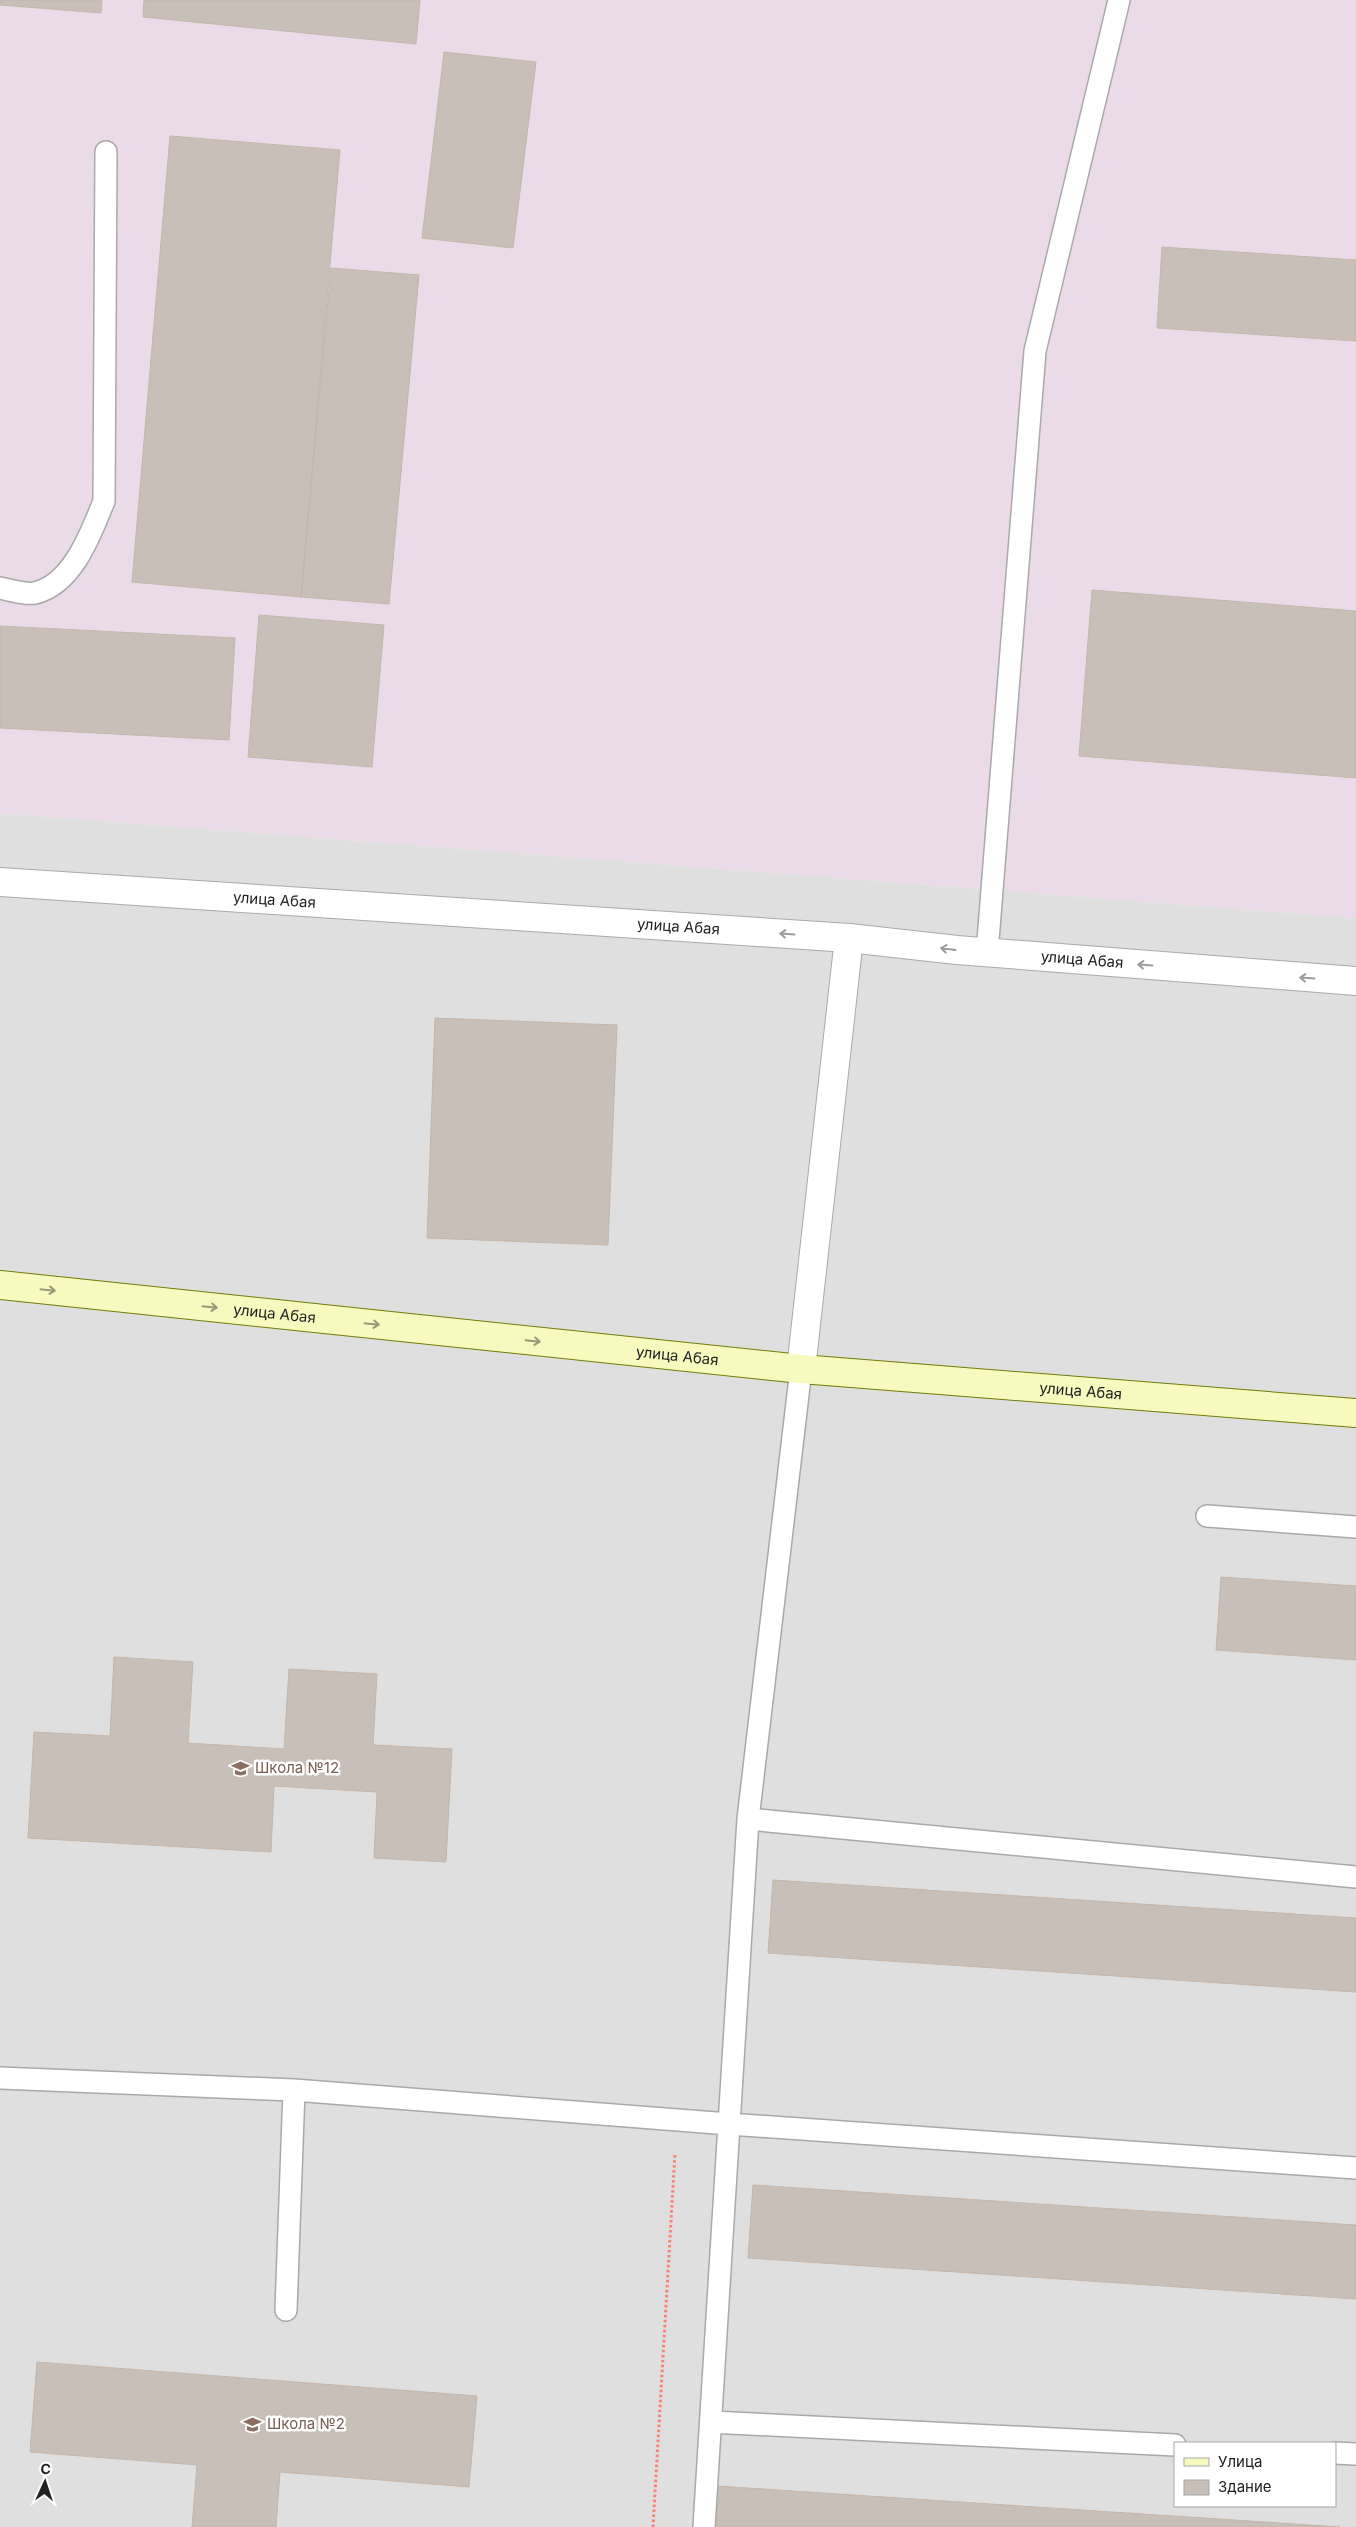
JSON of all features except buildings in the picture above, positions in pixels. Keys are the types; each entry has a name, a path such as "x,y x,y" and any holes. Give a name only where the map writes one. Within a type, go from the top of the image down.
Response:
{"street":[{"name":"улица Абая","path":"0,882 849,938 987,953 1356,981"},
{"path":"801,1370 849,938"},
{"name":"улица Абая","path":"0,1285 801,1370 1356,1413"}],"lane":[{"path":"987,953 1035,351 1119,0"},
{"path":"0,588 34,593 58,581 74,562 92,532 104,501 106,152"},
{"path":"704,2527 748,1819 801,1370"},
{"path":"1207,1516 1356,1528"},
{"path":"748,1819 1356,1877"},
{"path":"0,2078 294,2090 729,2124 1356,2168"},
{"path":"286,2310 294,2090"},
{"path":"711,2422 1174,2445"},
{"path":"1336,2453 1356,2454"}],"path":[{"path":"653,2527 677,2120"}],"shaded area":[{"path":"0,0 1356,0 1356,918 0,813"},
{"path":"0,813 1356,918 1356,2527 0,2527"}],"place":[{"name":"Школа №12","path":"241,1768"},
{"name":"Школа №2","path":"253,2424"}]}
